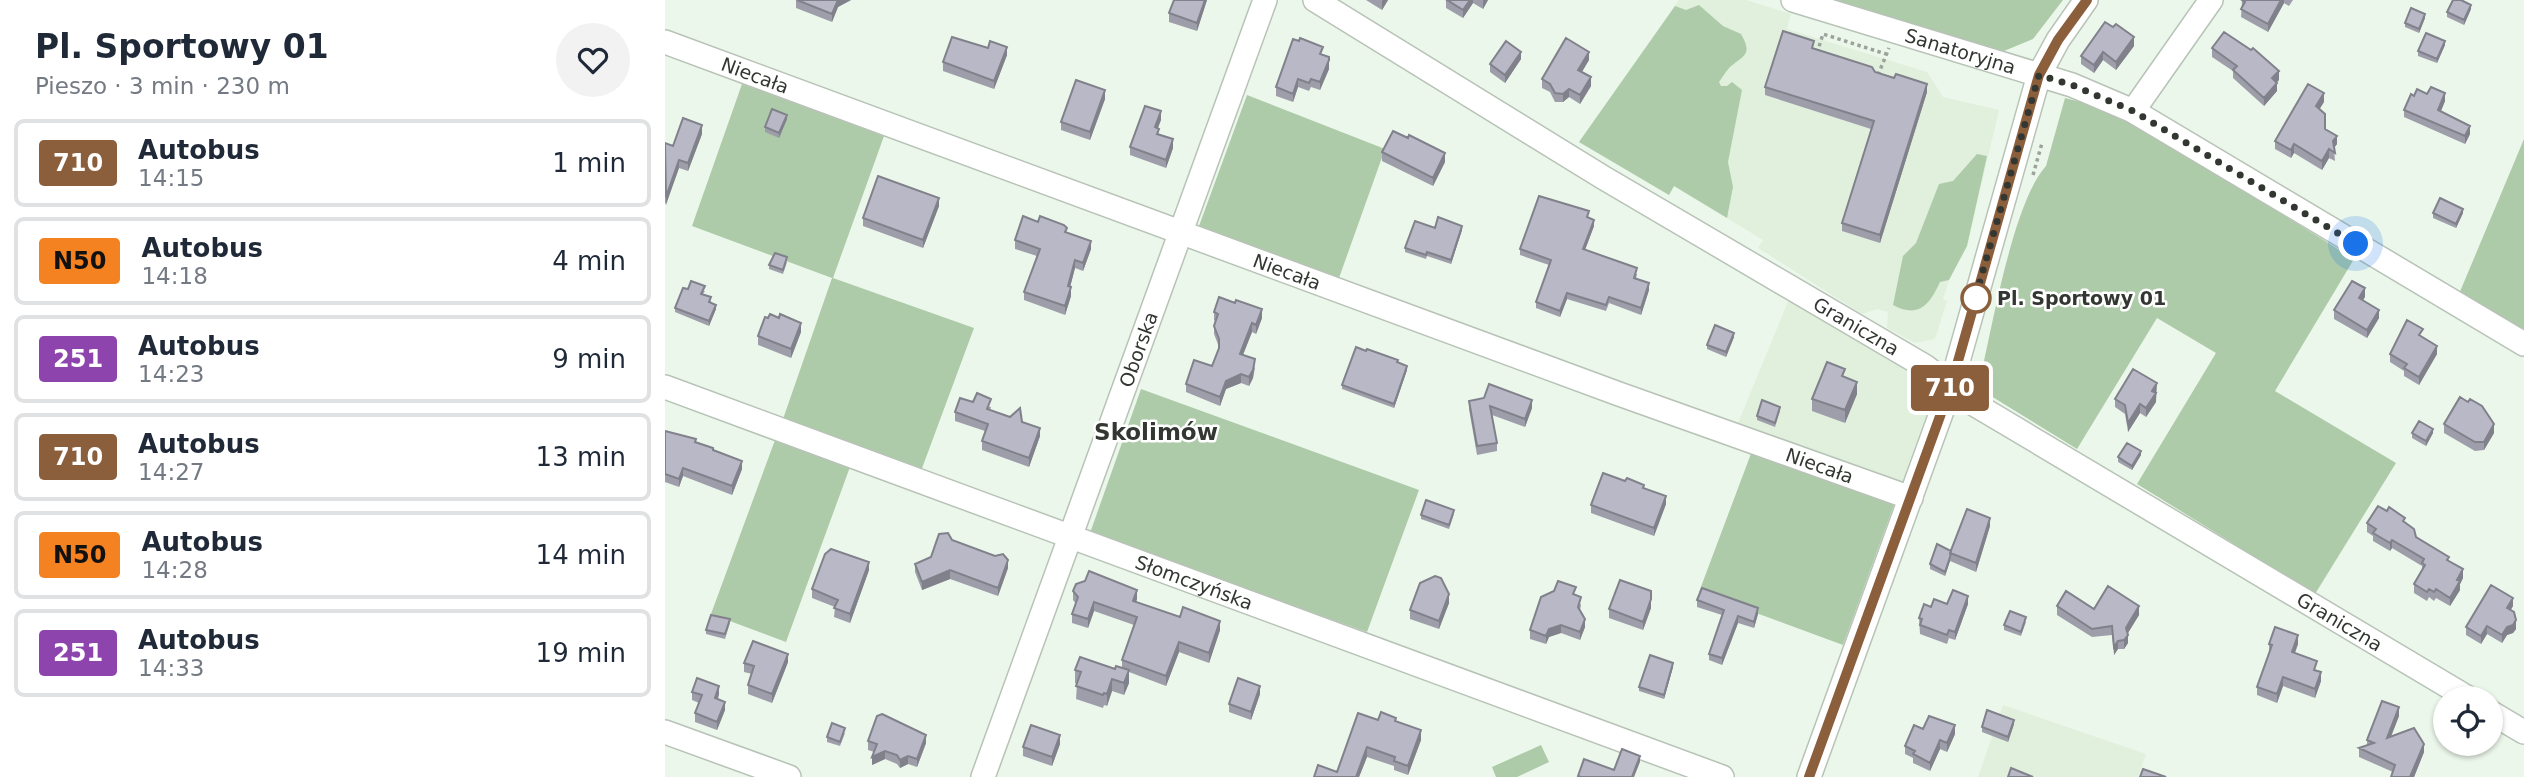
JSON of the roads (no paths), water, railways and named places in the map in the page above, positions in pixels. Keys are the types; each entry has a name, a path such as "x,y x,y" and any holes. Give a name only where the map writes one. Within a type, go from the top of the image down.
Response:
{"street":[{"name":"Oborska","path":"983,777 1265,0"},
{"name":"Graniczna","path":"1315,0 1605,178 1926,368 1974,404 2448,686"},
{"name":"Sanatoryjna","path":"1793,0 2072,85 2133,111 2524,344"},
{"path":"1809,777 1951,386 2039,75 2058,40 2087,0"},
{"path":"2133,111 2211,0"},
{"name":"Niecała","path":"665,43 1619,394 1911,498"},
{"name":"Słomczyńska","path":"665,387 1722,777"},
{"path":"2503,720 2524,732"},
{"path":"665,732 789,777"}],"place":[{"name":"Pl. Sportowy 01","path":"1976,298"}],"district":[{"name":"Skolimów","path":"1156,432"}]}
